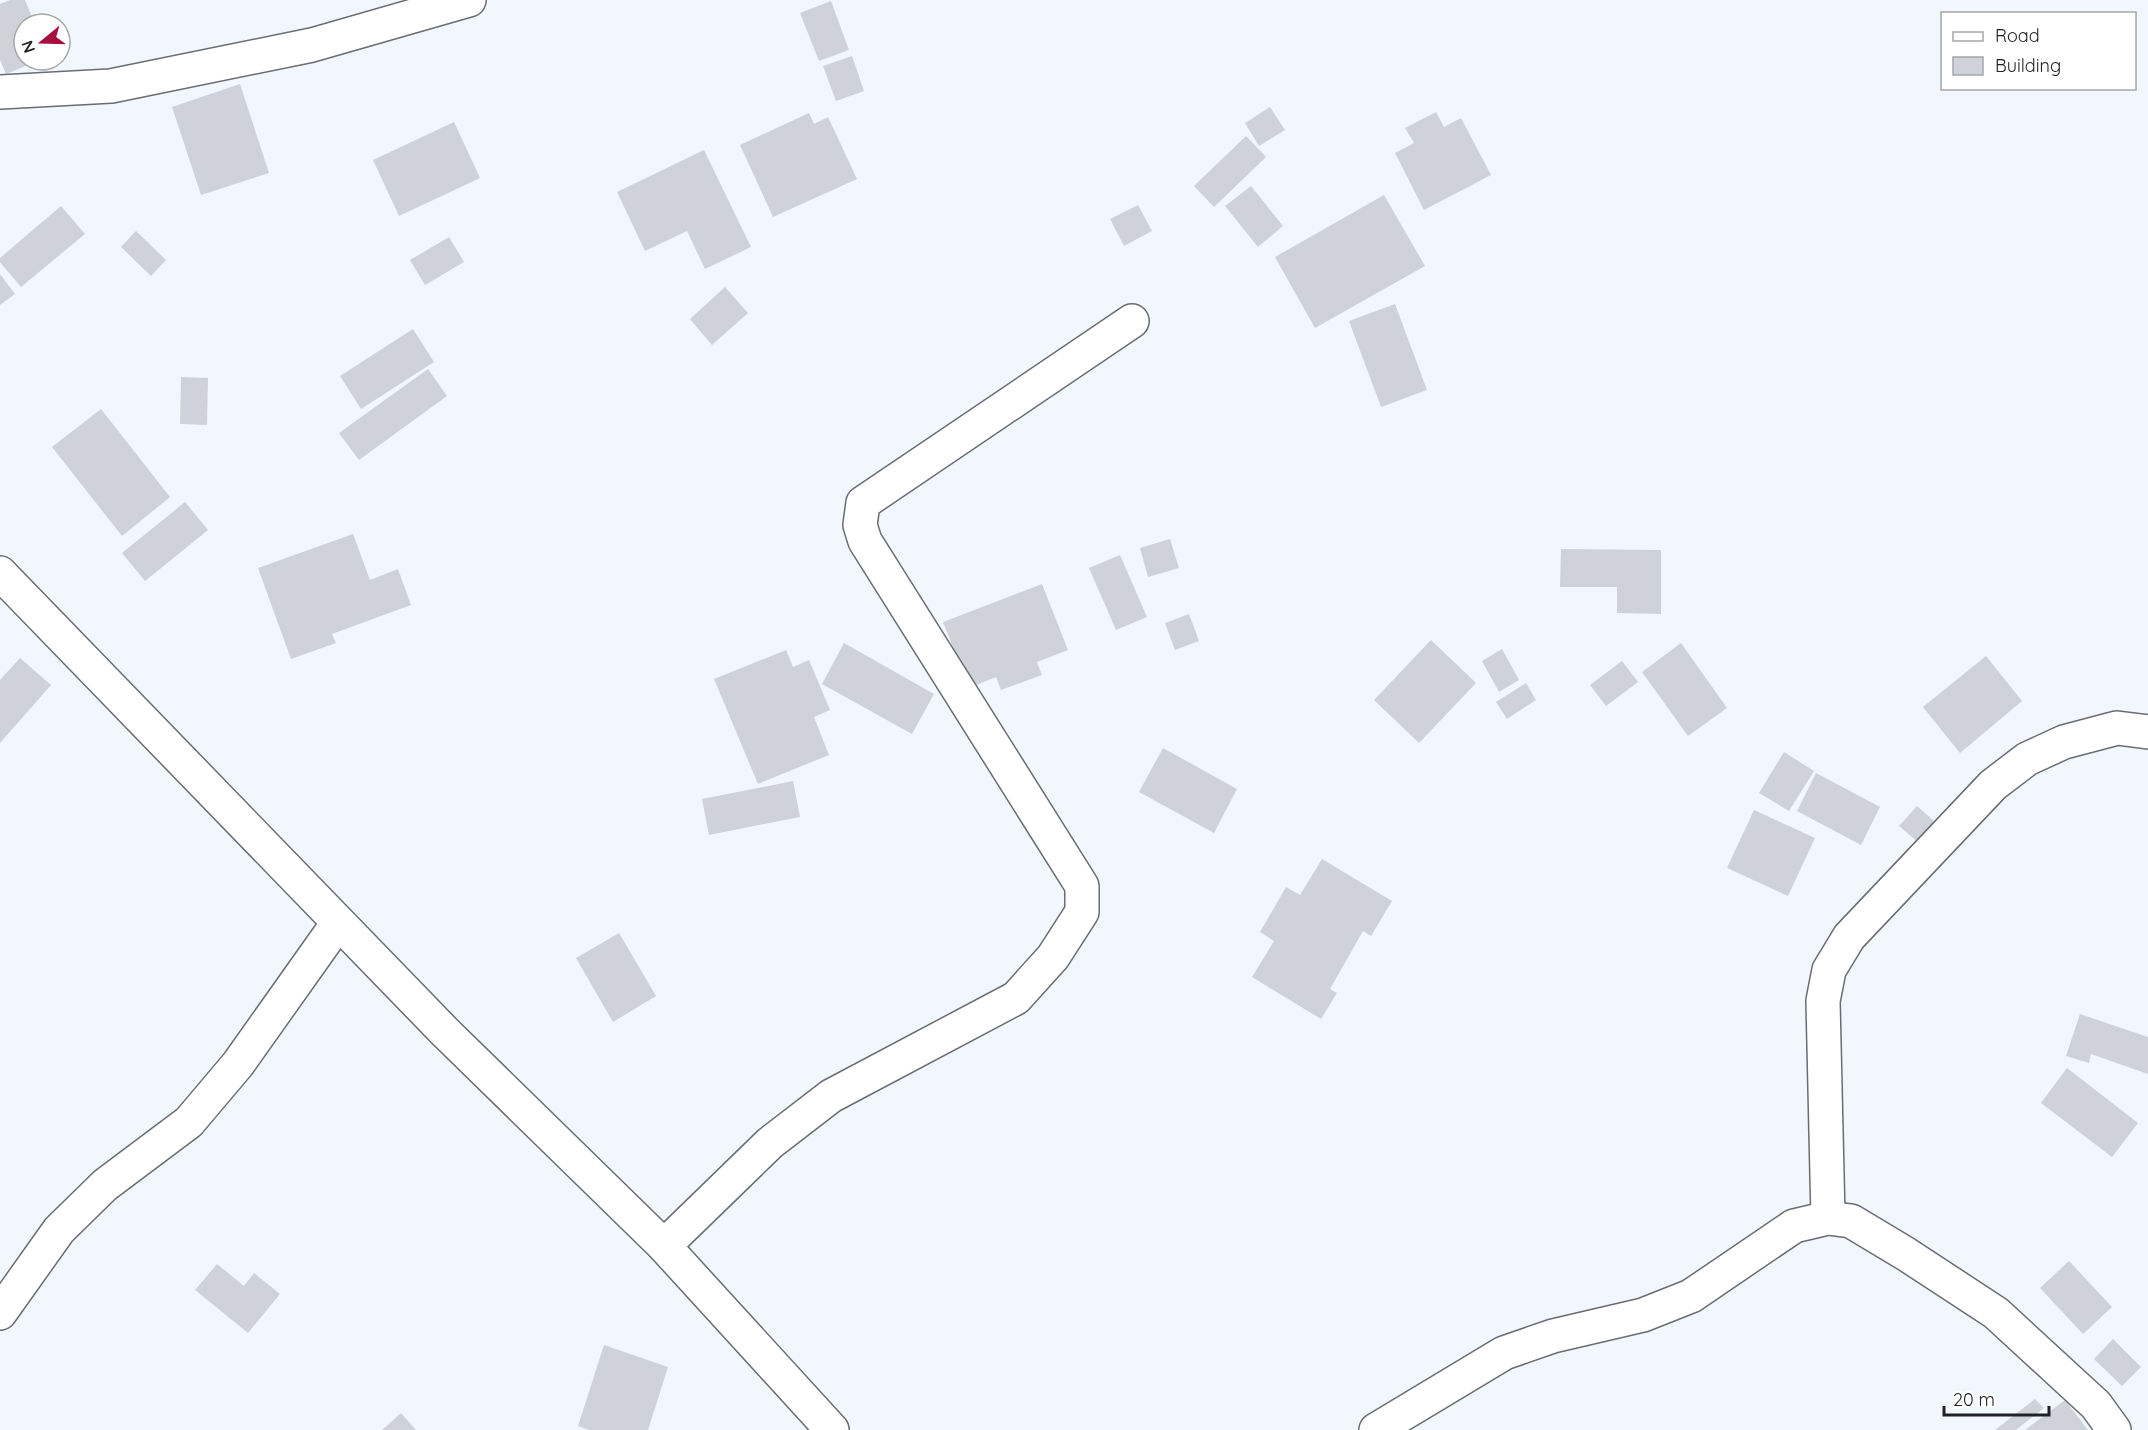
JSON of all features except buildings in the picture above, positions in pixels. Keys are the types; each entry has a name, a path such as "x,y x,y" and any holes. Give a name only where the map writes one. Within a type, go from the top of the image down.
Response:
{"street":[{"path":"0,92 122,84 312,45 469,0"},
{"path":"664,1246 770,1143 831,1096 1016,998 1053,957 1082,912 1082,886 865,540 860,525 863,503 1132,321"},
{"path":"0,573 445,1032 664,1246 832,1430"},
{"path":"1828,1218 1823,1000 1829,970 1849,937 1994,785 2027,759 2064,742 2117,728 2148,732"},
{"path":"0,1313 59,1230 105,1185 189,1122 238,1064 338,922"},
{"path":"1376,1430 1504,1353 1553,1336 1643,1315 1691,1296 1794,1226 1828,1218 1851,1221 1996,1313 2096,1405 2114,1430"}]}
